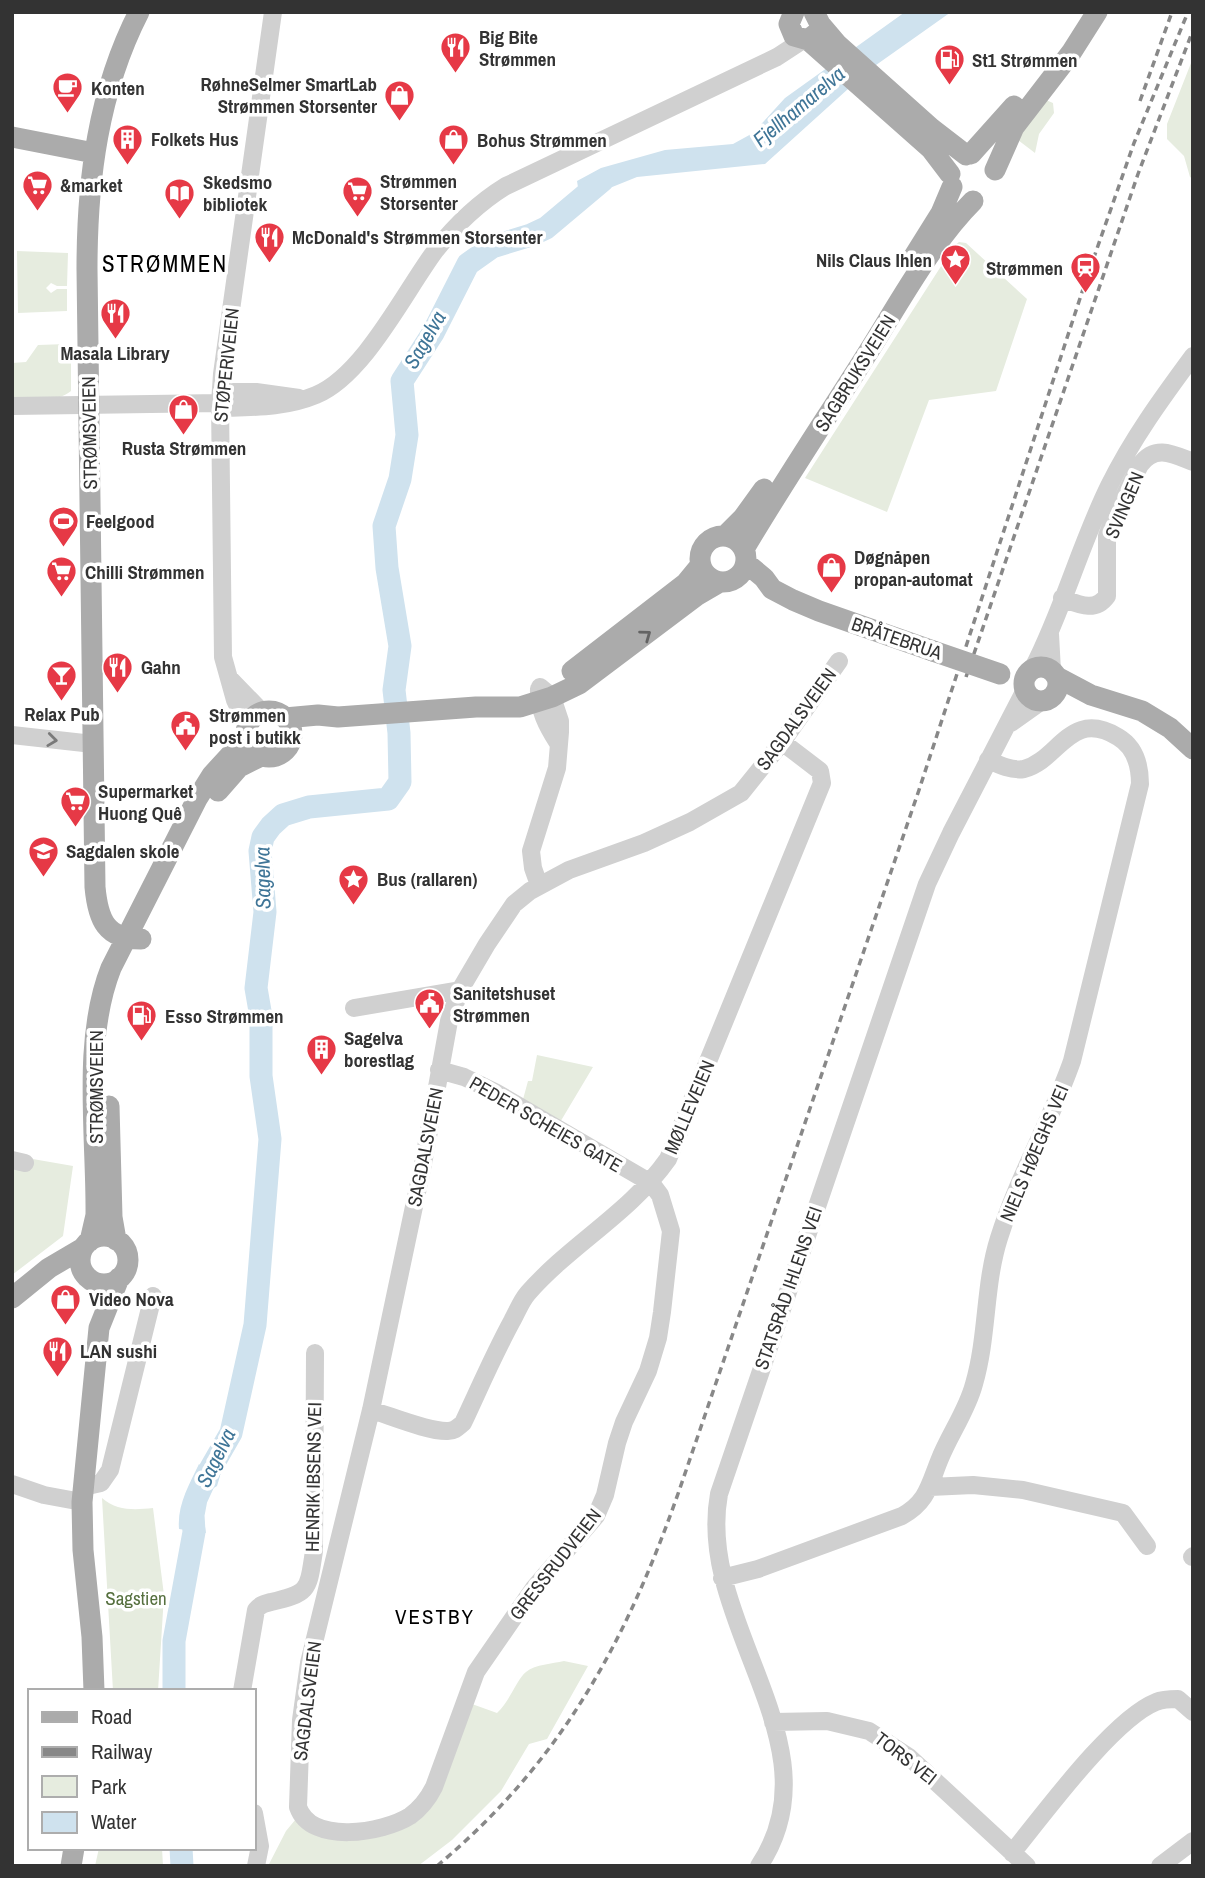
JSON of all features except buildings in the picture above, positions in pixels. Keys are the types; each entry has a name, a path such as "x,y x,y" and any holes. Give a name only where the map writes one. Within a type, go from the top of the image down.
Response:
{"main road":[{"name":"STRØMSVEIEN","path":"133,935 97,903 94,877 87,219 94,153 111,78 139,12"},
{"path":"951,181 955,162 969,155 1005,118 1085,12"},
{"name":"SAGBRUKSVEIEN","path":"346,716 476,707 520,707 579,684 736,569 771,503 918,274 955,220 988,189 1014,127 1071,52 1097,12"},
{"path":"800,24 865,79 931,128 969,155 986,158 988,189 960,197 931,149 865,79"},
{"path":"12,137 94,153"},
{"name":"SAGBRUKSVEIEN","path":"726,536 758,499 941,213 951,181"},
{"path":"726,536 737,540 736,569 706,576 700,566 700,554 705,544 714,537 726,536"},
{"name":"SAGBRUKSVEIEN","path":"543,696 686,583 700,566"},
{"name":"BRÅTEBRUA","path":"736,569 764,578 772,589 819,611 933,651 1000,674 1128,706 1170,728 1193,748"},
{"path":"133,935 197,799 252,725 275,711 285,718 291,730 291,740 287,748 271,757 261,756 251,749 252,725"},
{"path":"285,718 346,716"},
{"path":"291,740 346,716"},
{"path":"133,935 218,790 239,767 261,756"},
{"name":"STRØMSVEIEN","path":"116,1240 112,1217 108,1075 110,1028 133,935"},
{"name":"STRØMSVEIEN","path":"87,1245 96,1214 95,1028 105,984 133,935"},
{"path":"12,1298 49,1268 103,1237 116,1240 124,1248 126,1269 119,1278 99,1328 83,1494 82,1537 92,1627 94,1689"},
{"path":"87,1245 80,1265 88,1278 99,1328"},
{"path":"34,1282 62,1277 88,1278 105,1284 119,1278"}],"street":[{"name":"STØPERIVEIEN","path":"252,725 229,678 223,657 221,401 274,12"},
{"path":"12,406 221,401 256,392 302,399 325,390 360,358 437,249 487,198 506,186 756,66 800,24"},
{"name":"STATSRÅD IHLENS VEI","path":"761,1865 777,1831 784,1795 783,1759 773,1722 722,1578 716,1545 715,1518 727,1464 922,898 951,833 1008,725 1041,684 1050,634 1062,598 1099,508 1120,466 1147,420 1193,356"},
{"name":"SVINGEN","path":"1062,598 1090,607 1100,604 1107,596 1107,536 1117,510 1147,456 1163,452 1193,462"},
{"name":"SAGDALSVEIEN","path":"300,1814 297,1800 301,1720 309,1663 371,1410 423,1164 449,1021 460,990 514,904 539,885 569,870 644,843 719,808 741,793 782,742 839,661"},
{"path":"539,885 531,851 557,768 558,743 547,726 543,696"},
{"name":"NIELS HØEGHS VEI","path":"722,1578 758,1569 902,1516 917,1507 930,1487 939,1460 974,1386 999,1239 1072,1061 1140,784 1138,764 1129,747 1116,736 1100,730 1082,731 1068,736 1043,758 1026,768 1010,768 988,761"},
{"path":"12,735 93,744"},
{"name":"MØLLEVEIEN","path":"371,1410 432,1428 447,1431 456,1429 463,1423 504,1335 527,1295 559,1263 630,1204 651,1183 668,1160 822,783 820,771 782,742"},
{"path":"354,1008 460,990"},
{"name":"PEDER SCHEIES GATE","path":"439,1070 464,1077 495,1092 651,1183"},
{"name":"GRESSRUDVEIEN","path":"300,1814 312,1825 353,1832 394,1824 419,1809 434,1787 477,1672 534,1588 596,1516 606,1495 625,1422 648,1371 658,1338 671,1231 660,1195 651,1183"},
{"path":"12,1484 44,1495 83,1494 101,1483 110,1470 153,1296"},
{"name":"HENRIK IBSENS VEI","path":"242,1689 256,1610 261,1604 296,1596 304,1590 309,1580 314,1551 315,1353"},
{"path":"930,1487 973,1485 1023,1490 1124,1513 1147,1546"},
{"path":"1012,1853 1111,1736 1143,1708 1159,1700 1178,1699 1193,1712"},
{"name":"TORS VEI","path":"773,1722 827,1721 869,1731 909,1757 1027,1866"},
{"path":"256,1824 260,1846 256,1866"},
{"path":"1160,1866 1193,1841"}],"green space":[{"path":"1193,58 1193,179 1184,156 1167,139 1167,124"},
{"path":"1046,100 1053,103 1054,113 1039,134 1035,153 1014,137"},
{"path":"959,242 966,243 1027,299 996,391 929,400 887,512 805,478 954,246"},
{"path":"17,251 68,253 67,286 51,283 46,288 51,293 57,289 67,289 67,311 18,313"},
{"path":"67,344 71,356 71,391 51,399 12,401 12,363 26,362 38,345"},
{"path":"537,1055 593,1067 559,1124 522,1103 528,1081 532,1081"},
{"path":"27,1158 73,1166 63,1236 12,1275 12,1165"},
{"name":"Sagstien","path":"102,1498 120,1507 153,1508 164,1595 158,1689 113,1689"},
{"path":"564,1661 588,1666 547,1739 529,1744 501,1791 452,1840 418,1866 268,1866 286,1831 305,1808 332,1833 408,1815 472,1704 497,1713 526,1672 539,1666"},
{"path":"99,1850 162,1850 163,1866 95,1866"}],"water":[{"name":"Fjellhamarelva","path":"905,12 951,12 869,70 765,164 637,177 580,200 577,181 601,168 665,150 733,144 753,133 785,98"},
{"path":"199,1464 208,1473 220,1476 217,1486 206,1493 201,1501 206,1533 179,1529 182,1503"}],"waterway":[{"name":"Sagelva","path":"174,1689 174,1641 194,1532 196,1499 231,1433 255,1325 270,1139 261,1076 261,1017 256,988 265,912 260,851 263,837 283,815 309,807 388,799 400,782 399,733 394,690 400,646 387,568 384,526 400,479 407,435 402,381 433,333 468,264 492,247 546,228 602,181"},
{"name":"Sagelva","path":"181,1850 182,1866"}],"railway":[{"path":"1140,101 1172,12"},
{"path":"437,1866 481,1826 555,1741 612,1648 659,1546 919,790 1086,280 1134,143 1188,12"},
{"path":"966,677 1138,174 1193,30"}],"place":[{"name":"Big Bite Strømmen","path":"456,75"},
{"name":"St1 Strømmen","path":"949,87"},
{"name":"Konten","path":"68,115"},
{"name":"RøhneSelmer SmartLab Strømmen Storsenter","path":"400,122"},
{"name":"Folkets Hus","path":"128,166"},
{"name":"Bohus Strømmen","path":"454,167"},
{"name":"&market","path":"37,212"},
{"name":"Strømmen Storsenter","path":"357,219"},
{"name":"Skedsmo bibliotek","path":"180,220"},
{"name":"McDonald's Strømmen Storsenter","path":"269,264"},
{"name":"Nils Claus Ihlen","path":"955,287"},
{"name":"Strømmen","path":"1086,295"},
{"name":"Masala Library","path":"115,341"},
{"name":"Rusta Strømmen","path":"184,436"},
{"name":"Feelgood","path":"63,548"},
{"name":"Døgnåpen propan-automat","path":"831,595"},
{"name":"Chilli Strømmen","path":"62,599"},
{"name":"Gahn","path":"118,694"},
{"name":"Relax Pub","path":"62,702"},
{"name":"Strømmen post i butikk","path":"186,753"},
{"name":"Supermarket Huong Quê","path":"75,829"},
{"name":"Sagdalen skole","path":"43,878"},
{"name":"Bus (rallaren)","path":"354,906"},
{"name":"Sanitetshuset Strømmen","path":"430,1031"},
{"name":"Esso Strømmen","path":"142,1043"},
{"name":"Sagelva borestlag","path":"321,1076"},
{"name":"Video Nova","path":"66,1326"},
{"name":"LAN sushi","path":"57,1378"}],"district":[{"name":"STRØMMEN","path":"165,264"},
{"name":"VESTBY","path":"435,1617"}]}
